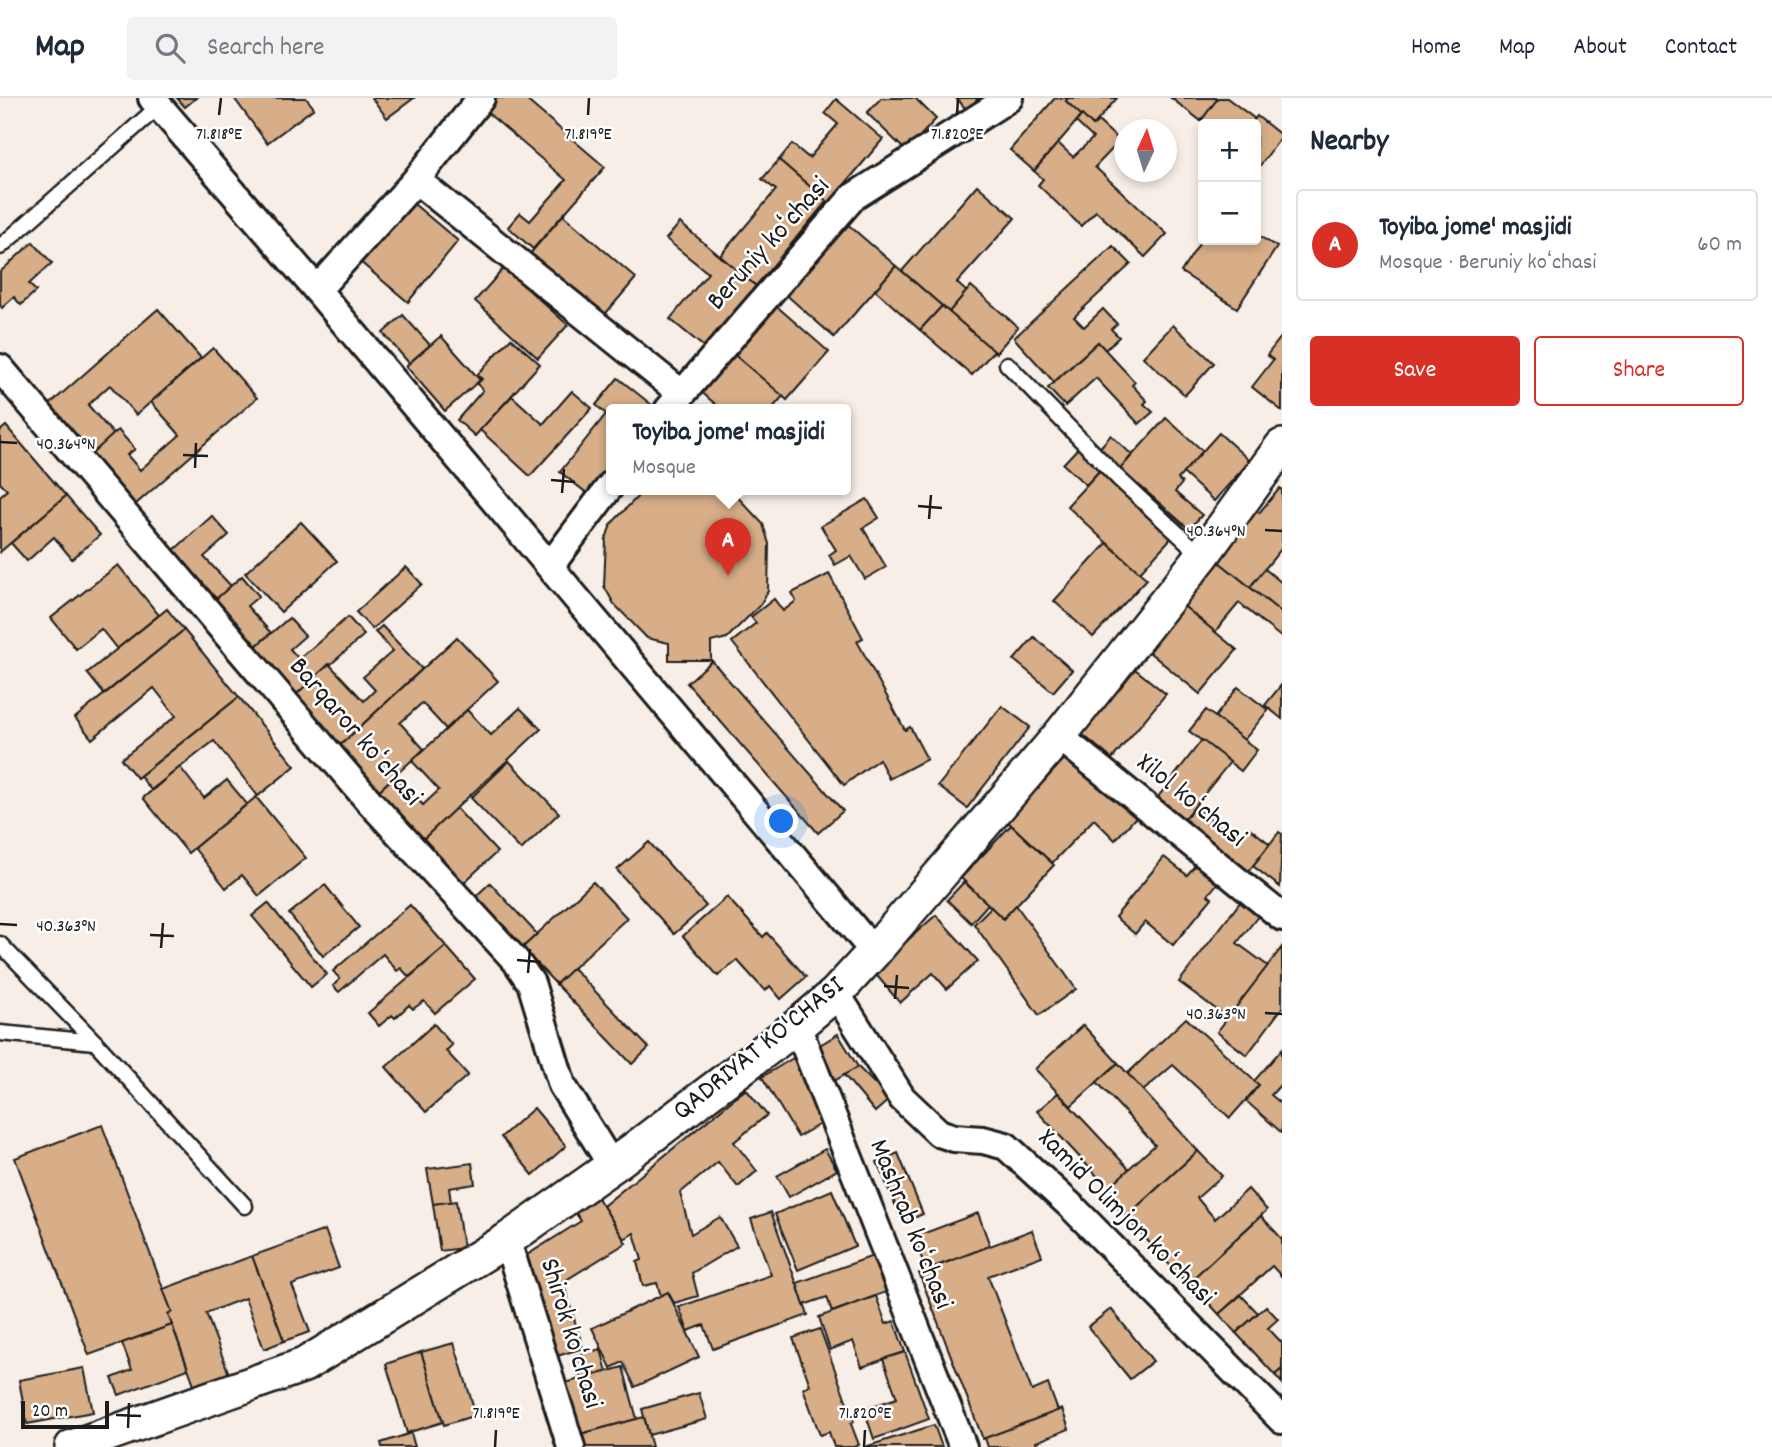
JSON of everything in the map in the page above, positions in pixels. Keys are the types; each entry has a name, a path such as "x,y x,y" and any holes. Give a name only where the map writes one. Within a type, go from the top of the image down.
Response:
{"street":[{"name":"Beruniy koʻchasi","path":"674,402 853,197 1009,98"},
{"path":"317,290 416,180 479,99"},
{"path":"156,102 874,951"},
{"path":"416,180 674,402"},
{"name":"Barqaror koʻchasi","path":"0,368 369,801 516,961 531,983 562,1086 612,1166"},
{"name":"QADRIYAT KO'CHASI","path":"72,1447 304,1364 507,1240 612,1166 797,1026 836,993 874,951 1059,736 1202,556 1282,446"},
{"path":"550,566 606,492"},
{"name":"Xilol koʻchasi","path":"1059,736 1282,917"},
{"name":"Xamid Olimjon koʻchasi","path":"836,993 902,1098 939,1133 1006,1146 1072,1208 1282,1420"},
{"name":"Mashrab koʻchasi","path":"797,1026 963,1447"},
{"name":"Shirok koʻchasi","path":"507,1240 571,1447"}],"lane":[{"path":"0,247 156,102"},
{"path":"1007,364 1119,479 1202,556"},
{"path":"0,944 95,1042 245,1206"},
{"path":"0,1033 95,1042"}],"building":[{"path":"177,98 196,98 185,107"},
{"path":"234,98 306,98 314,108 267,143"},
{"path":"372,98 414,98 387,118"},
{"path":"493,98 524,98 605,167 533,249 508,227 520,213 530,221 566,180 483,109"},
{"path":"881,98 915,98 936,119 906,151 867,113"},
{"path":"956,98 979,98 967,110"},
{"path":"1055,98 1068,98 1066,101 1082,115 1034,171 1010,150"},
{"path":"1068,98 1117,98 1093,126 1066,101"},
{"path":"1171,98 1218,98 1202,119 1198,119"},
{"path":"1218,98 1227,98 1255,119 1202,119"},
{"path":"836,99 883,139 829,203 779,160 792,144 809,158 838,124 825,113"},
{"path":"1082,115 1093,126 1098,121 1114,136 1114,147 1095,167 1167,234 1145,257 1096,211 1081,226 1038,185 1043,179 1034,171 1058,143 1073,157 1093,138 1076,122"},
{"path":"1261,119 1282,136 1261,164"},
{"path":"779,160 827,201 756,286 720,256 776,190 762,179"},
{"path":"977,185 1015,218 957,283 967,292 949,312 902,271"},
{"path":"408,199 458,241 408,302 358,260"},
{"path":"563,215 636,278 601,319 528,256"},
{"path":"845,222 896,266 834,337 783,292"},
{"path":"680,223 756,286 704,347 670,319 708,273 666,239"},
{"path":"1261,237 1277,247 1237,308 1181,272 1198,245 1261,245"},
{"path":"33,242 52,263 29,284 36,291 21,305 14,297 2,308 0,272"},
{"path":"1113,246 1131,264 1074,317 1084,327 1103,309 1117,324 1111,329 1119,337 1105,350 1098,342 1054,382 1014,338"},
{"path":"896,266 942,306 920,330 875,290"},
{"path":"504,268 568,325 538,358 475,301"},
{"path":"971,286 1018,327 996,353 949,312"},
{"path":"773,303 829,352 787,400 731,352"},
{"path":"942,306 994,351 972,375 920,330"},
{"path":"158,309 201,358 136,415 110,385 88,405 114,435 84,461 41,412"},
{"path":"403,315 430,345 409,363 383,333"},
{"path":"1173,325 1214,363 1185,395 1143,357"},
{"path":"441,336 480,380 445,411 406,366"},
{"path":"1282,336 1282,411 1252,387 1273,360 1267,355"},
{"path":"511,338 540,364 475,436 457,420 483,390 477,384 482,379 477,375"},
{"path":"1098,342 1135,382 1132,385 1147,401 1144,404 1153,412 1139,424 1096,378 1065,406 1048,388"},
{"path":"213,348 257,398 128,511 84,461 118,430 135,449 127,455 140,470 180,435 151,402"},
{"path":"731,352 783,396 776,404 715,404 698,389"},
{"path":"618,378 651,404 606,404 606,414 596,405"},
{"path":"572,391 592,408 530,476 480,430 512,396 543,424"},
{"path":"606,414 606,472 588,494 560,472"},
{"path":"1166,418 1203,451 1178,479 1182,483 1175,492 1202,515 1189,529 1139,485 1137,487 1118,471"},
{"path":"6,426 66,496 0,552 0,496 7,490 0,483 0,431"},
{"path":"1219,433 1250,461 1214,501 1183,473"},
{"path":"1111,435 1132,455 1118,471 1097,451"},
{"path":"1079,447 1102,468 1086,485 1063,464"},
{"path":"1102,468 1174,535 1139,573 1067,506"},
{"path":"1280,488 1282,548 1250,587 1216,560 1256,511 1259,513"},
{"path":"639,495 736,495 763,524 769,544 768,591 760,605 727,638 711,642 711,660 669,660 669,643 647,638 614,604 604,586 606,539 611,524"},
{"path":"66,496 100,535 72,559 54,537 27,561 11,543"},
{"path":"867,499 879,518 863,528 886,567 865,579 851,556 835,565 829,555 836,550 821,526"},
{"path":"212,516 229,535 204,557 231,586 207,607 164,559"},
{"path":"301,522 337,561 281,612 245,573"},
{"path":"1107,543 1147,579 1093,637 1054,601"},
{"path":"1219,562 1282,613 1282,638 1239,603 1215,632 1183,606"},
{"path":"118,565 159,615 117,649 101,629 76,649 51,618"},
{"path":"406,567 422,584 372,629 356,612"},
{"path":"1265,569 1282,583 1282,613 1250,587"},
{"path":"829,574 863,638 857,641 905,730 910,727 927,759 889,779 879,759 844,785 732,642 756,623 751,617 774,599 783,611 796,601 792,593"},
{"path":"242,576 259,596 247,606 271,633 248,653 207,607"},
{"path":"1180,603 1237,650 1200,694 1143,647"},
{"path":"167,609 184,630 104,694 87,673"},
{"path":"348,617 364,635 287,703 248,653 289,618 305,636 290,649 299,659"},
{"path":"382,626 422,669 333,752 287,703 329,664 364,701 375,690 363,677 393,651 375,632"},
{"path":"184,630 239,697 137,778 121,759 176,716 154,688 92,739 75,718"},
{"path":"457,637 498,681 446,729 422,703 400,723 424,749 373,796 333,752"},
{"path":"1034,637 1072,670 1053,692 1014,660"},
{"path":"712,661 843,811 818,833 687,683"},
{"path":"1130,665 1166,694 1112,759 1076,729"},
{"path":"1282,684 1282,719 1265,705"},
{"path":"1238,687 1268,710 1244,740 1215,717"},
{"path":"239,697 295,766 258,796 214,741 151,790 140,776"},
{"path":"1002,706 1030,727 967,808 938,786"},
{"path":"520,708 541,729 418,844 373,796 395,776 423,805 439,790 412,761 467,710 491,735"},
{"path":"1206,710 1257,750 1241,771 1189,731"},
{"path":"1202,740 1230,762 1178,827 1151,806"},
{"path":"1069,754 1136,817 1115,840 1094,819 1052,863 1007,821"},
{"path":"509,761 559,813 521,850 471,798"},
{"path":"180,767 204,798 227,780 247,804 188,853 143,798"},
{"path":"256,797 306,858 259,896 242,875 226,888 194,848"},
{"path":"1195,807 1238,840 1248,827 1270,844 1243,878 1178,827"},
{"path":"456,808 497,852 459,887 418,844"},
{"path":"1011,825 1054,865 1003,919 961,878"},
{"path":"1279,832 1282,834 1280,887 1253,866"},
{"path":"649,842 706,906 674,934 617,870"},
{"path":"1164,857 1187,875 1198,862 1220,880 1208,895 1212,898 1173,945 1145,922 1135,934 1115,917"},
{"path":"593,882 627,918 556,984 522,948"},
{"path":"964,882 988,904 971,923 947,900"},
{"path":"490,883 537,934 522,948 475,897"},
{"path":"325,885 359,927 323,956 289,914"},
{"path":"727,897 763,937 767,933 806,977 781,999 770,986 765,991 737,960 718,976 683,936"},
{"path":"1241,901 1259,915 1237,943 1268,966 1228,1018 1179,982"},
{"path":"268,903 327,974 311,987 252,916"},
{"path":"410,905 446,946 409,977 401,968 397,971 383,954 339,992 333,986 340,979 333,971"},
{"path":"1016,905 1076,989 1039,1015 974,924 991,907 1003,919"},
{"path":"936,915 978,961 947,989 933,973 900,1003 873,971"},
{"path":"446,946 475,979 435,1013 424,1001 413,1009 409,1005 395,1018 392,1015 379,1026 368,1013"},
{"path":"1282,947 1282,1008 1247,1055 1217,1032"},
{"path":"573,968 649,1048 632,1064 556,984"},
{"path":"1186,1018 1259,1085 1230,1118 1173,1065 1143,1091 1127,1074"},
{"path":"434,1024 452,1045 446,1051 468,1075 426,1112 386,1067"},
{"path":"1083,1025 1118,1063 1071,1106 1035,1069"},
{"path":"838,1034 858,1067 834,1081 815,1048"},
{"path":"1282,1049 1282,1083 1271,1095 1282,1104 1282,1133 1246,1101 1259,1085 1254,1081"},
{"path":"793,1058 830,1118 798,1137 762,1077"},
{"path":"1118,1063 1198,1151 1126,1217 1103,1192 1155,1145 1097,1082"},
{"path":"858,1067 890,1099 875,1112 844,1075"},
{"path":"746,1089 767,1115 734,1142 757,1171 738,1187 718,1162 680,1193 691,1234 720,1217 737,1246 692,1273 698,1296 674,1303 668,1292 661,1296 657,1283 643,1286 637,1262 642,1260 634,1233 624,1239 603,1206"},
{"path":"1058,1093 1129,1169 1108,1188 1037,1111"},
{"path":"534,1108 566,1146 533,1175 501,1137"},
{"path":"102,1125 172,1312 168,1314 172,1325 89,1355 15,1158"},
{"path":"825,1149 837,1170 789,1197 777,1176"},
{"path":"1198,1151 1222,1176 1197,1198 1215,1219 1248,1189 1267,1210 1187,1284 1126,1217"},
{"path":"898,1153 923,1214 903,1223 877,1162"},
{"path":"472,1163 475,1184 449,1188 451,1202 433,1204 427,1169"},
{"path":"832,1190 855,1246 798,1270 775,1214"},
{"path":"598,1198 626,1243 563,1282 583,1348 554,1357 524,1257 581,1221 575,1212"},
{"path":"456,1201 463,1248 440,1251 433,1204"},
{"path":"771,1212 808,1315 713,1349 704,1325 688,1331 679,1307 771,1275 751,1219"},
{"path":"978,1213 990,1246 926,1270 914,1237"},
{"path":"1261,1216 1282,1239 1282,1277 1272,1266 1219,1314 1189,1282"},
{"path":"325,1230 339,1268 292,1285 310,1332 284,1341 252,1256"},
{"path":"1032,1230 1042,1256 988,1276 1032,1391 1048,1384 1058,1411 983,1439 919,1273"},
{"path":"252,1256 284,1341 264,1349 245,1298 206,1313 229,1374 195,1387 168,1314 172,1312 163,1289"},
{"path":"873,1256 886,1292 832,1312 827,1297 804,1305 797,1283"},
{"path":"668,1292 699,1357 635,1387 623,1362 611,1368 592,1328"},
{"path":"1241,1295 1258,1313 1236,1333 1219,1314"},
{"path":"876,1296 886,1324 894,1321 905,1352 862,1367 853,1341 830,1350 819,1317"},
{"path":"1266,1306 1278,1319 1268,1328 1282,1343 1282,1369 1275,1375 1236,1333"},
{"path":"1111,1309 1153,1361 1130,1379 1088,1327"},
{"path":"172,1325 188,1369 119,1395 112,1378 132,1370 122,1343"},
{"path":"820,1329 854,1422 851,1424 859,1445 854,1447 834,1447 829,1432 820,1435 803,1388 810,1385 793,1338"},
{"path":"454,1343 476,1415 444,1425 421,1352"},
{"path":"601,1349 607,1372 581,1379 575,1356"},
{"path":"421,1352 443,1422 407,1433 386,1364"},
{"path":"905,1352 929,1419 874,1439 864,1409 897,1398 883,1359"},
{"path":"623,1367 637,1419 577,1435 562,1384"},
{"path":"84,1368 93,1412 27,1424 19,1380"},
{"path":"1282,1369 1282,1383 1275,1375"},
{"path":"699,1393 707,1419 649,1435 642,1409"},
{"path":"1062,1409 1069,1429 1036,1442 1038,1447 988,1447 985,1438"},
{"path":"644,1417 652,1447 580,1447 577,1435"},
{"path":"934,1425 942,1447 865,1447"},
{"path":"411,1433 415,1447 382,1447 381,1443"}],"place":[{"name":"Toyiba jome' masjidi","path":"728,576"}]}
